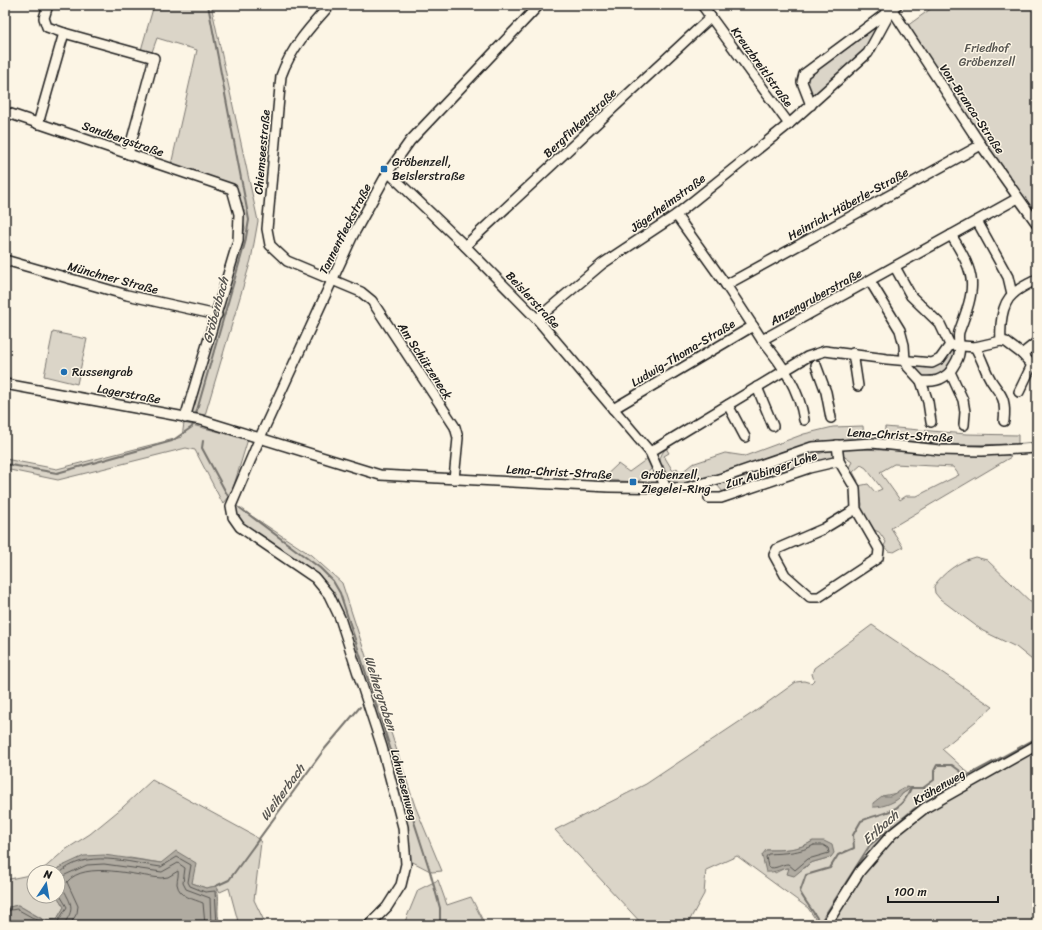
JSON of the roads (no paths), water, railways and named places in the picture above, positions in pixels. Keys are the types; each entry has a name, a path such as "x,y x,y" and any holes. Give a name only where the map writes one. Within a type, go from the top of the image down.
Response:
{"street":[{"path":"48,5 44,18 47,27 154,58 128,154"},
{"name":"Chiemseestraße","path":"330,5 303,36 288,59 281,76 267,229 270,245 287,261 332,280"},
{"name":"Tannenfleckstraße","path":"260,437 355,230 388,172 410,141 539,5"},
{"name":"Kreuzbreitlstraße","path":"702,5 789,124"},
{"path":"810,105 802,82 804,74 827,58 893,6"},
{"name":"Jägerheimstraße","path":"537,319 602,264 676,215 789,124 868,53 893,6"},
{"name":"Von-Branca-Straße","path":"893,6 981,145 1037,224"},
{"name":"Bergfinkenstraße","path":"465,246 711,17"},
{"path":"38,124 64,33"},
{"name":"Sandbergstraße","path":"5,112 232,189 240,214 238,241 217,315"},
{"name":"Heinrich-Häberle-Straße","path":"726,285 981,145"},
{"name":"Beislerstraße","path":"388,172 465,246 537,319 650,452 666,488"},
{"name":"Anzengruberstraße","path":"752,326 762,340 1018,198"},
{"name":"Ludwig-Thoma-Straße","path":"613,409 752,326 726,285 676,215"},
{"path":"977,221 1008,277 1012,294 1002,319 1001,341"},
{"path":"921,381 938,380 944,378 950,372 958,359 958,334 968,308 972,291 972,273 965,257 952,235"},
{"name":"Münchner Straße","path":"5,260 127,295 217,315"},
{"path":"895,267 912,296 940,324 950,345"},
{"path":"1012,294 1037,279"},
{"name":"Am Schützeneck","path":"332,280 361,292 372,301 455,427 458,438 454,479"},
{"name":"Lena-Christ-Straße","path":"870,281 900,330 904,345 905,360 908,367 921,381 928,402 930,422"},
{"path":"188,418 217,315"},
{"path":"762,340 785,370 798,396 804,420"},
{"path":"950,345 975,347 1001,341 1011,345 1035,366 1018,392"},
{"path":"1022,354 1037,342"},
{"path":"650,452 807,357 825,351 932,363 940,359 950,345"},
{"path":"975,347 987,373 1004,398 1004,421"},
{"path":"816,365 825,351"},
{"path":"853,354 858,386"},
{"path":"797,363 816,365"},
{"path":"816,365 826,392 831,418"},
{"name":"Lena-Christ-Straße","path":"950,372 963,400 965,412 964,425"},
{"name":"Lagerstraße","path":"5,384 201,420"},
{"path":"757,387 773,426"},
{"path":"728,405 745,438"},
{"name":"Lena-Christ-Straße","path":"201,420 260,437 376,475 609,487 686,488 722,478 812,447 872,443 940,450 982,451 1037,448"},
{"name":"Lohwiesenweg","path":"260,437 231,506 233,517 240,526 315,578 329,595 340,618 380,740 403,827 406,864 401,885 387,907 369,925"},
{"path":"837,445 839,462 855,488 856,509 880,549 878,558 819,597 810,597 785,575 775,560 775,552 780,547 823,529 856,509"},
{"name":"Zur Aubinger Lohe","path":"709,498 721,498 808,468 839,462"},
{"name":"Krähenweg","path":"826,925 860,871 892,834 925,808 1037,745"}],"water":[{"path":"906,787 911,788 890,804 873,807 873,803 882,796 890,796"},
{"path":"813,841 824,841 832,845 834,853 831,857 810,863 794,876 787,874 789,868 766,872 762,855 766,850 796,848"},
{"path":"176,851 196,863 192,883 206,888 216,886 218,891 218,916 221,925 5,925 5,908 18,905 45,921 57,919 64,907 62,904 66,904 66,864 84,856 104,855 161,863"}],"waterway":[{"name":"Gröbenbach","path":"195,417 245,243 249,220 208,5"},
{"name":"Gröbenbach","path":"5,464 57,473 172,441 192,427 194,421"},
{"name":"Weihergraben","path":"203,441 202,448 229,498"},
{"name":"Weihergraben","path":"240,508 320,568 333,581 340,593 429,868 440,908 440,925"},
{"name":"Weiherbach","path":"216,886 229,880 323,751 360,707"},
{"name":"Erlbach","path":"819,925 820,923 800,892 806,875 830,868 838,855 854,848 853,835 861,821 896,808 907,797 911,788 923,788 934,780 934,771 937,765 952,765 967,776 1037,738"},
{"name":"Erlbach","path":"820,923 870,845 914,809 967,776"},
{"name":"Erlbach","path":"923,788 932,791 936,796"}],"place":[{"name":"Gröbenzell, Beislerstraße","path":"384,169"},
{"name":"Russengrab","path":"64,372"},
{"name":"Gröbenzell, Ziegelei-Ring","path":"633,482"}],"park label":[{"name":"Friedhof Gröbenzell","path":"987,55"}]}
